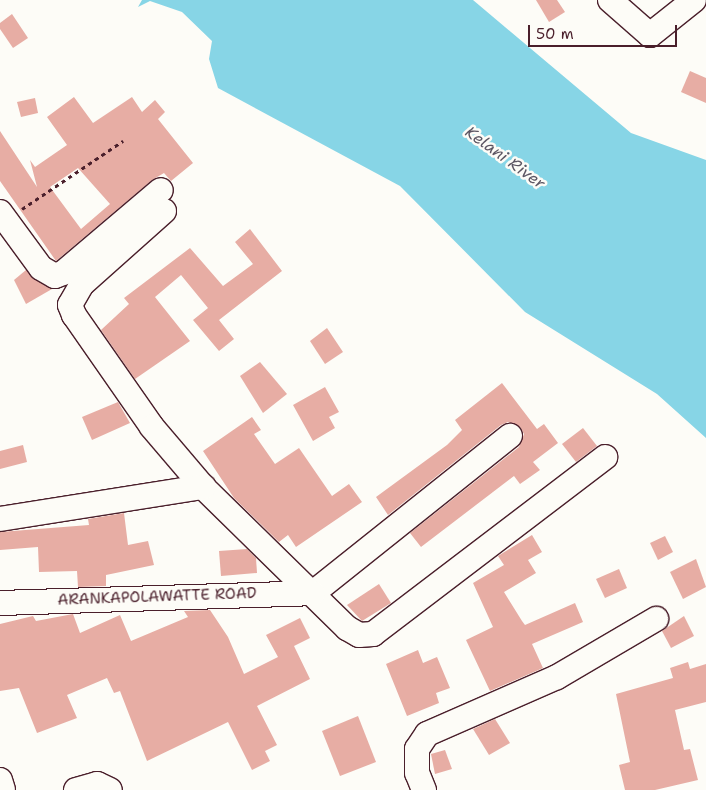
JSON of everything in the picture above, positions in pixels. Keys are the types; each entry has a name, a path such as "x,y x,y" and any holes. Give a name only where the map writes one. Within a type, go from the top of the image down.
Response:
{"street":[{"path":"610,0 650,35 694,0"},
{"path":"2,216 42,268 54,276 63,274 163,200 82,284 70,305 152,427 203,487 314,593 347,628 359,634 373,634 605,457"},
{"path":"314,593 510,436"},
{"path":"0,519 203,487"},
{"name":"ARANKAPOLAWATTE ROAD","path":"0,602 314,593"},
{"path":"424,790 417,773 417,749 427,734 557,677 656,619"},
{"path":"0,780 2,790"},
{"path":"76,790 97,784 110,790"}],"path":[{"path":"2,216 123,141"}],"water":[{"name":"Kelani River","path":"142,0 473,0 631,133 706,160 706,438 657,394 525,312 400,186 218,88 209,59 212,41 182,12 150,1 138,7"}],"building":[{"path":"536,0 557,0 565,12 549,22"},
{"path":"12,14 28,38 13,48 0,29 0,23"},
{"path":"690,71 706,78 706,103 681,92"},
{"path":"74,97 93,123 132,97 142,112 155,100 165,112 158,119 193,163 171,181 164,173 152,180 56,261 0,181 0,131 37,187 30,160 35,167 67,145 47,117","holes":["78,168 110,204 81,229 50,187"]},
{"path":"35,98 38,113 21,117 17,102"},
{"path":"250,229 282,271 219,320 234,339 219,351 193,320 208,308 181,275 155,297 190,341 135,379 101,330 129,304 124,298 190,248 223,286 253,264 235,242"},
{"path":"26,270 52,289 26,304 14,280"},
{"path":"327,328 343,352 325,364 310,341"},
{"path":"260,362 287,394 263,413 240,376"},
{"path":"502,383 537,429 544,424 558,443 533,462 540,470 520,484 514,476 421,547 410,533 519,447 524,434 520,427 508,422 501,425 388,515 376,497 447,445 462,430 455,420"},
{"path":"325,387 339,412 329,417 335,428 313,441 293,405"},
{"path":"118,402 130,423 92,440 82,417"},
{"path":"252,417 261,430 254,434 275,464 299,448 332,496 349,484 362,502 296,547 288,535 279,542 234,498 203,451"},
{"path":"583,428 597,446 576,462 562,444"},
{"path":"23,445 27,462 0,469 0,451"},
{"path":"124,513 128,545 148,541 154,565 106,575 106,586 78,587 77,571 39,572 38,547 0,550 0,532 89,525 88,519"},
{"path":"532,535 542,552 528,560 536,573 504,592 525,625 575,603 583,622 532,644 543,668 490,691 466,640 493,627 473,583 504,565 498,556"},
{"path":"665,536 673,552 658,560 650,543"},
{"path":"247,549 256,558 257,573 221,576 219,551"},
{"path":"696,559 706,587 683,599 670,572"},
{"path":"619,569 627,588 605,598 596,579"},
{"path":"379,584 391,603 362,621 347,605"},
{"path":"210,610 228,637 244,674 278,657 266,635 300,618 310,638 294,646 310,679 257,706 277,745 265,751 270,761 252,770 228,722 147,761 120,691 114,693 107,678 67,695 77,718 37,733 19,688 0,691 0,624 33,616 36,621 73,614 80,633 120,615 131,641 188,617 184,611"},
{"path":"684,616 694,636 671,648 662,631"},
{"path":"418,650 423,663 437,657 450,688 436,693 439,703 407,716 386,664"},
{"path":"688,662 690,669 706,664 706,702 675,710 684,750 690,749 698,780 655,790 625,790 619,765 630,762 616,694 673,678 670,668"},
{"path":"358,716 376,762 340,776 322,731"},
{"path":"495,719 510,743 489,755 473,729"},
{"path":"445,750 452,769 435,774 431,754"}]}
